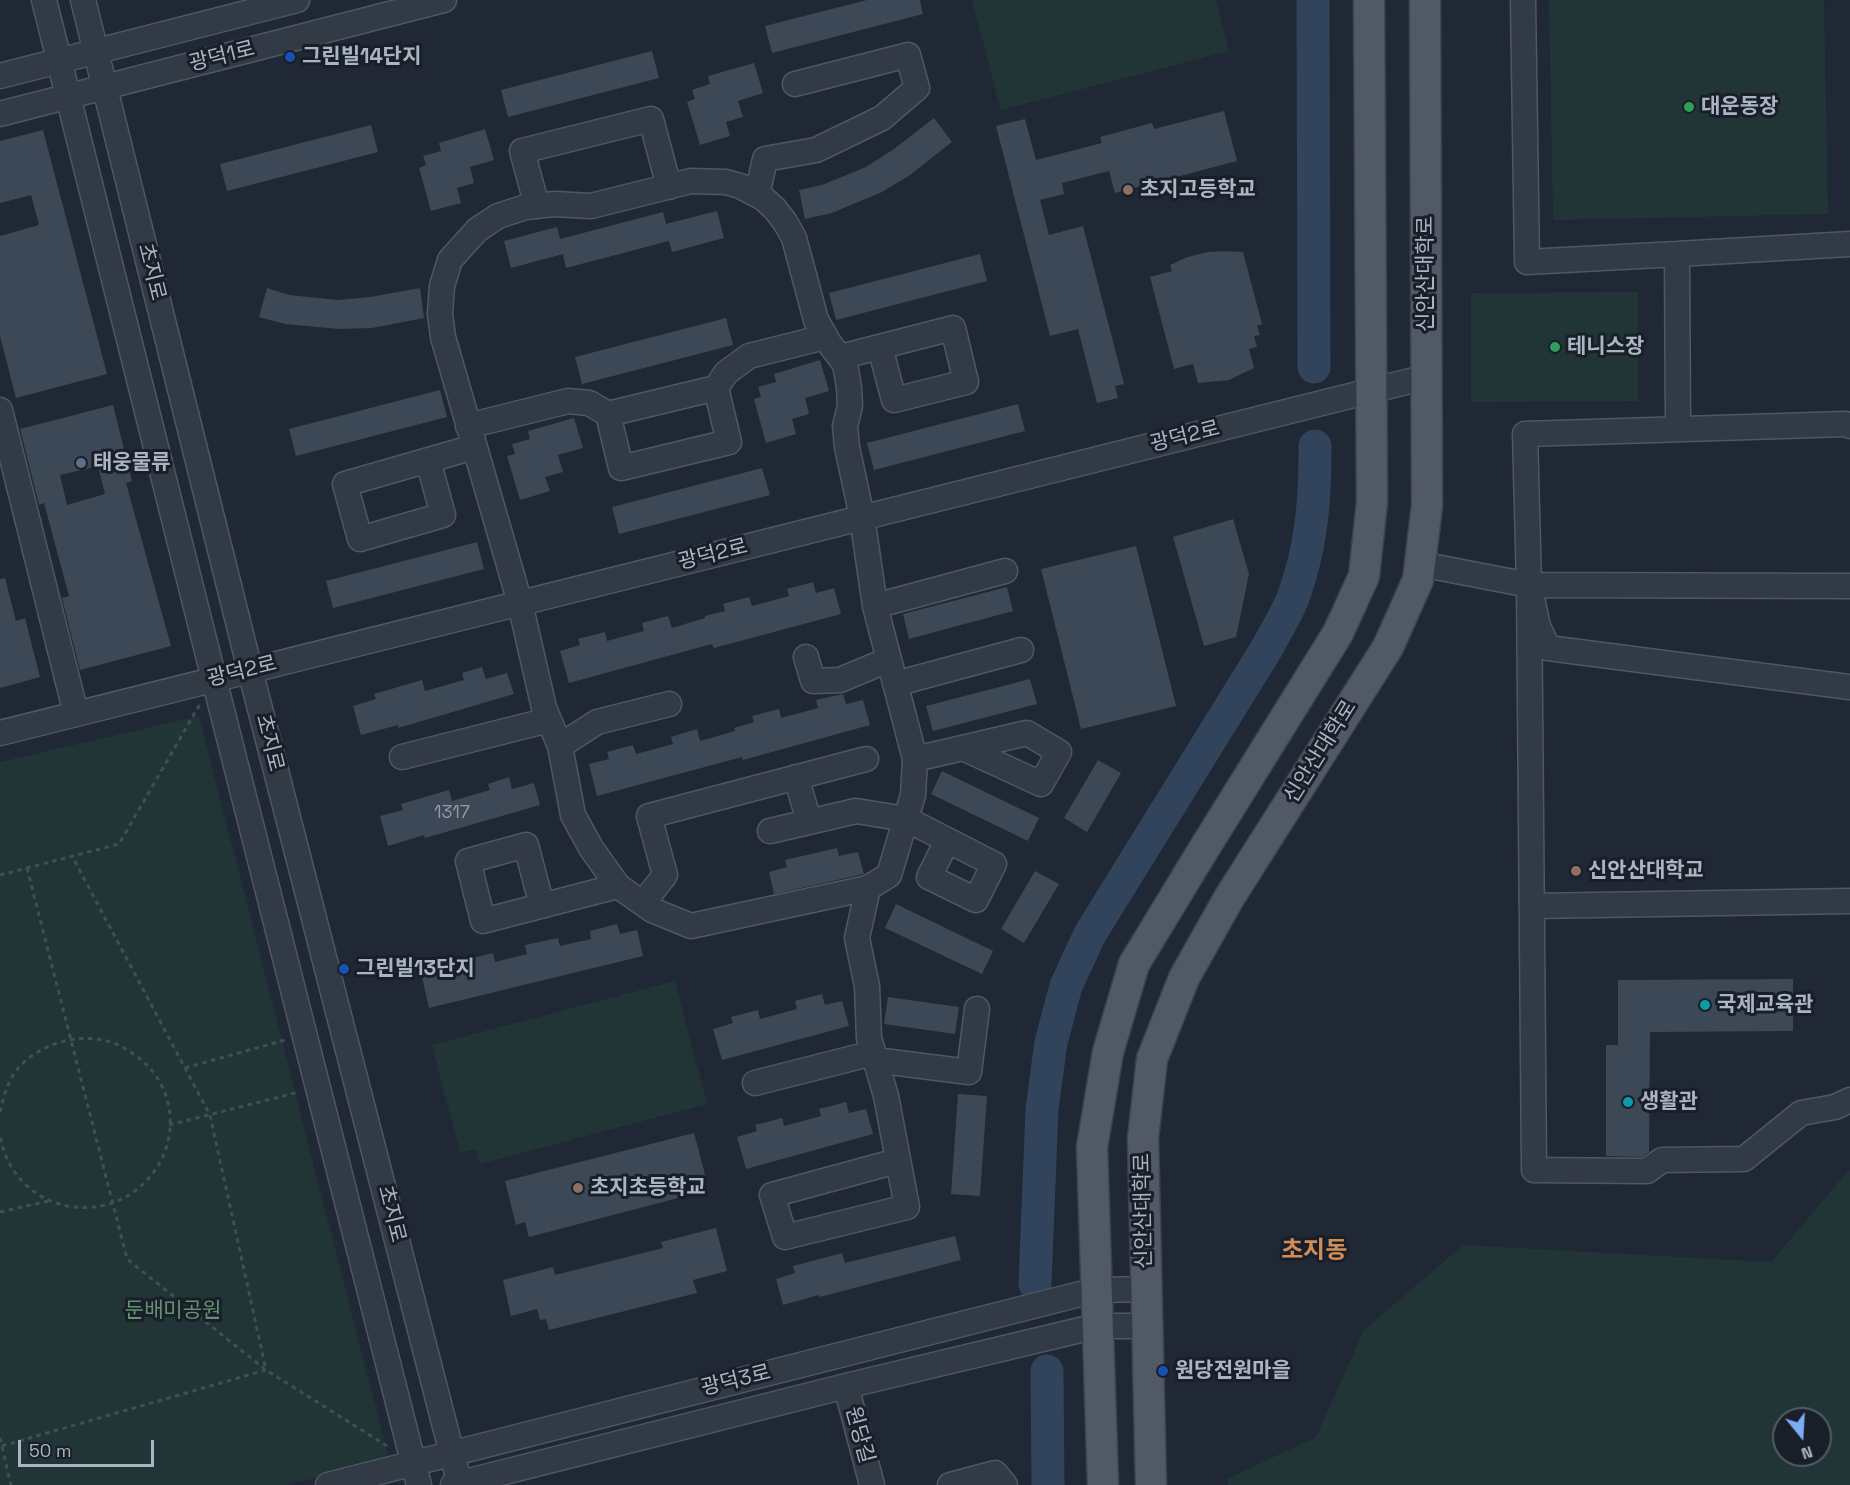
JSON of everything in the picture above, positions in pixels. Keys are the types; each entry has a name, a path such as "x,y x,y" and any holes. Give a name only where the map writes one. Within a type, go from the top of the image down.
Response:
{"main road":[{"path":"1102,1485 1092,1147 1108,1052 1134,964 1338,633 1364,576 1372,502 1369,0"},
{"name":"신안산대학로","path":"1151,1485 1143,1138 1152,1059 1184,978 1229,898 1388,647 1418,580 1427,506 1425,0"}],"street":[{"name":"초지로","path":"44,0 416,1474"},
{"name":"초지로","path":"83,0 250,670 452,1453 458,1484"},
{"name":"광덕1로","path":"0,76 297,0"},
{"name":"광덕1로","path":"0,114 444,0"},
{"path":"1523,0 1527,262 1850,244"},
{"path":"757,195 765,159 816,150 882,118 917,88 908,55 795,84"},
{"path":"537,206 522,150 651,119 669,187"},
{"path":"691,181 740,186 757,195 775,209 794,238 816,320 844,364 850,406 845,426 847,447 862,518 875,606 915,759 913,795 889,875 868,888 691,926 652,910 618,886 591,848 573,815 560,746 544,708 520,603 443,337 440,314 442,286 450,260 477,230 498,216 526,207 554,204 591,206 669,187 691,181"},
{"path":"1677,254 1678,429"},
{"path":"428,460 471,436 568,401 590,404 609,414 716,388 726,373 749,356 825,337"},
{"path":"840,357 880,347"},
{"name":"광덕2로","path":"0,733 1426,376"},
{"path":"609,414 621,468 729,442 716,388"},
{"path":"0,410 76,714"},
{"path":"1845,1106 1801,1113 1744,1159 1662,1160 1647,1171 1534,1170 1529,585 1525,434 1846,424 1850,426"},
{"path":"1420,564 1529,585 1850,586"},
{"path":"875,606 1005,571"},
{"path":"1529,585 1538,626 1548,648 1850,687"},
{"path":"895,684 1021,650"},
{"path":"806,657 813,681 840,680 888,660"},
{"path":"560,746 597,722 669,704"},
{"path":"402,757 549,720"},
{"path":"915,759 963,748"},
{"path":"643,903 665,875 649,816 866,759"},
{"path":"796,777 809,822"},
{"path":"770,831 856,811 906,819 947,841"},
{"path":"542,906 618,886"},
{"path":"868,888 857,938 867,986 869,1038 886,1096 907,1207 785,1238 772,1195 897,1161"},
{"path":"1532,906 1850,901"},
{"path":"755,1083 874,1057 969,1072 977,1009"},
{"name":"광덕3로","path":"328,1485 416,1474 452,1453 1096,1290 1146,1289"},
{"name":"광덕3로","path":"458,1484 846,1386 1097,1326 1146,1326"},
{"name":"원당길","path":"846,1386 872,1485"},
{"path":"950,1485 995,1473 1005,1485"}],"path":[{"path":"0,875 119,844 214,679"},
{"path":"72,856 210,1115 266,1370"},
{"path":"27,868 127,1259 266,1370 416,1474"},
{"path":"185,1068 304,1035"},
{"path":"0,1112 4,1092 19,1067 41,1049 71,1039 97,1038 124,1047 146,1063 162,1086 170,1112 169,1140 159,1166 142,1187 118,1202 90,1209 62,1206 36,1194 15,1174 2,1148 0,1134"},
{"path":"169,1125 318,1087"},
{"path":"0,1212 50,1200"},
{"path":"2,1446 266,1370"},
{"path":"0,1438 11,1485"}],"green space":[{"path":"972,0 1216,0 1229,51 1001,110"},
{"name":"대운동장","path":"1549,0 1824,0 1828,214 1553,220"},
{"name":"테니스장","path":"1638,292 1638,401 1471,402 1471,293"},
{"name":"둔배미공원","path":"199,716 389,1460 286,1485 0,1485 0,762"},
{"path":"675,981 707,1104 480,1164 476,1149 460,1153 432,1045"},
{"path":"1850,1171 1850,1485 1228,1485 1227,1479 1316,1437 1364,1330 1463,1245 1771,1262"}],"building":[{"path":"867,0 920,0 923,14 772,53 765,26"},
{"path":"652,51 659,78 508,117 501,90"},
{"path":"754,63 763,93 738,101 743,117 726,122 730,136 700,145 687,102 695,99 692,90 710,84 708,76"},
{"name":"초지고등학교","path":"1224,111 1237,161 1115,193 1109,171 1062,183 1064,194 1040,200 1049,235 1083,226 1124,384 1115,386 1118,398 1097,403 1078,329 1050,336 996,126 1025,119 1036,160 1102,143 1100,137 1152,123 1154,129"},
{"path":"934,118 952,142 910,175 882,192 832,213 805,219 799,190 822,185 866,167"},
{"path":"371,125 378,152 227,191 220,164"},
{"path":"485,129 494,160 470,167 474,183 457,188 461,203 431,211 419,168 426,165 423,156 441,151 439,143"},
{"path":"43,130 107,374 16,398 0,336 0,236 39,225 31,195 0,203 0,141"},
{"path":"717,211 724,238 672,252 669,241 566,268 563,254 511,268 504,241 557,227 560,239 663,212 666,224"},
{"name":"초지고등학교","path":"1224,251 1243,252 1262,324 1257,326 1260,335 1254,336 1257,347 1249,349 1254,368 1229,380 1198,383 1193,364 1174,369 1150,277 1172,271 1170,265 1188,257"},
{"path":"980,254 987,281 836,320 829,293"},
{"path":"267,288 289,295 338,300 420,288 424,318 372,328 339,329 285,324 259,317"},
{"path":"726,318 733,345 582,384 575,357"},
{"path":"820,360 829,391 805,398 809,414 792,419 796,434 766,443 754,399 761,397 758,387 776,382 774,374"},
{"path":"440,390 447,417 296,456 289,429"},
{"path":"1018,404 1025,431 874,470 867,443"},
{"path":"113,405 132,481 126,483 171,646 80,670 62,598 69,596 44,503 39,505 20,429","holes":["98,466 105,494 67,505 60,475"]},
{"path":"574,418 583,448 558,455 563,472 545,477 550,491 520,500 507,456 515,454 512,444 530,439 528,431"},
{"path":"762,468 770,495 619,534 612,507"},
{"path":"1233,519 1249,574 1236,637 1204,646 1173,537"},
{"path":"477,542 484,569 333,608 326,581"},
{"path":"1136,546 1176,706 1081,729 1041,569"},
{"path":"5,578 16,621 25,618 40,677 0,688 0,579"},
{"path":"813,582 816,593 834,588 841,614 714,648 712,644 569,683 560,651 580,645 578,639 605,632 607,641 644,631 642,623 668,616 672,628 725,611 723,604 749,597 752,606 789,596 787,589"},
{"path":"1007,587 1013,611 909,639 903,614"},
{"path":"482,667 486,679 507,673 514,694 398,728 398,725 361,735 353,706 376,699 374,694 422,680 425,691 464,680 462,673"},
{"path":"1030,679 1037,704 933,731 926,706"},
{"path":"843,694 846,704 863,700 870,725 743,760 742,757 597,796 589,764 609,759 607,752 633,745 636,754 673,744 671,737 697,729 700,741 735,731 734,728 754,722 752,716 779,709 781,718 818,708 816,700"},
{"path":"1098,760 1121,773 1087,832 1064,818"},
{"path":"942,771 1039,818 1028,841 931,794"},
{"path":"509,777 512,789 534,783 540,805 425,838 424,835 388,846 380,816 403,810 401,804 449,790 452,801 490,790 488,784"},
{"path":"837,848 839,856 858,852 864,874 774,894 769,872 787,867 785,860"},
{"path":"1035,871 1059,884 1024,943 1001,929"},
{"path":"896,904 993,951 982,974 885,928"},
{"path":"617,924 620,934 637,930 643,956 429,1008 422,977 439,973 437,967 493,953 495,962 527,954 525,945 558,938 560,946 591,939 590,931"},
{"name":"국제교육관","path":"1793,979 1793,1031 1650,1032 1649,1152 1642,1157 1606,1156 1606,1045 1618,1045 1618,980"},
{"path":"822,994 825,1005 842,1001 849,1026 722,1060 713,1029 733,1023 731,1017 758,1010 760,1019 797,1009 795,1001"},
{"path":"888,997 959,1007 955,1034 884,1024"},
{"path":"958,1094 987,1096 980,1196 951,1194"},
{"path":"846,1102 849,1113 866,1109 873,1134 746,1169 737,1137 757,1131 755,1125 782,1118 784,1126 821,1116 819,1109"},
{"path":"694,1133 706,1178 675,1186 678,1198 529,1237 525,1222 516,1225 505,1181"},
{"path":"716,1228 727,1271 693,1280 697,1293 549,1330 546,1319 540,1320 537,1309 511,1316 503,1280 553,1267 555,1275 663,1248 661,1242"},
{"path":"955,1236 961,1260 783,1305 776,1279 795,1273 793,1266 842,1253 845,1263"}],"waterway":[{"path":"1313,0 1314,367"},
{"path":"1035,1284 1042,1109 1051,1042 1066,986 1090,934 1267,648 1293,598 1308,541 1313,504 1315,446"},
{"path":"1047,1371 1048,1485"}],"place":[{"name":"그린빌14단지","path":"290,57"},
{"name":"대운동장","path":"1689,107"},
{"name":"초지고등학교","path":"1128,190"},
{"name":"테니스장","path":"1555,347"},
{"name":"태웅물류","path":"81,463"},
{"name":"신안산대학교","path":"1576,871"},
{"name":"그린빌13단지","path":"344,969"},
{"name":"국제교육관","path":"1705,1005"},
{"name":"생활관","path":"1628,1102"},
{"name":"초지초등학교","path":"578,1188"},
{"name":"원당전원마을","path":"1163,1371"}],"district":[{"name":"초지동","path":"1314,1251"}]}
